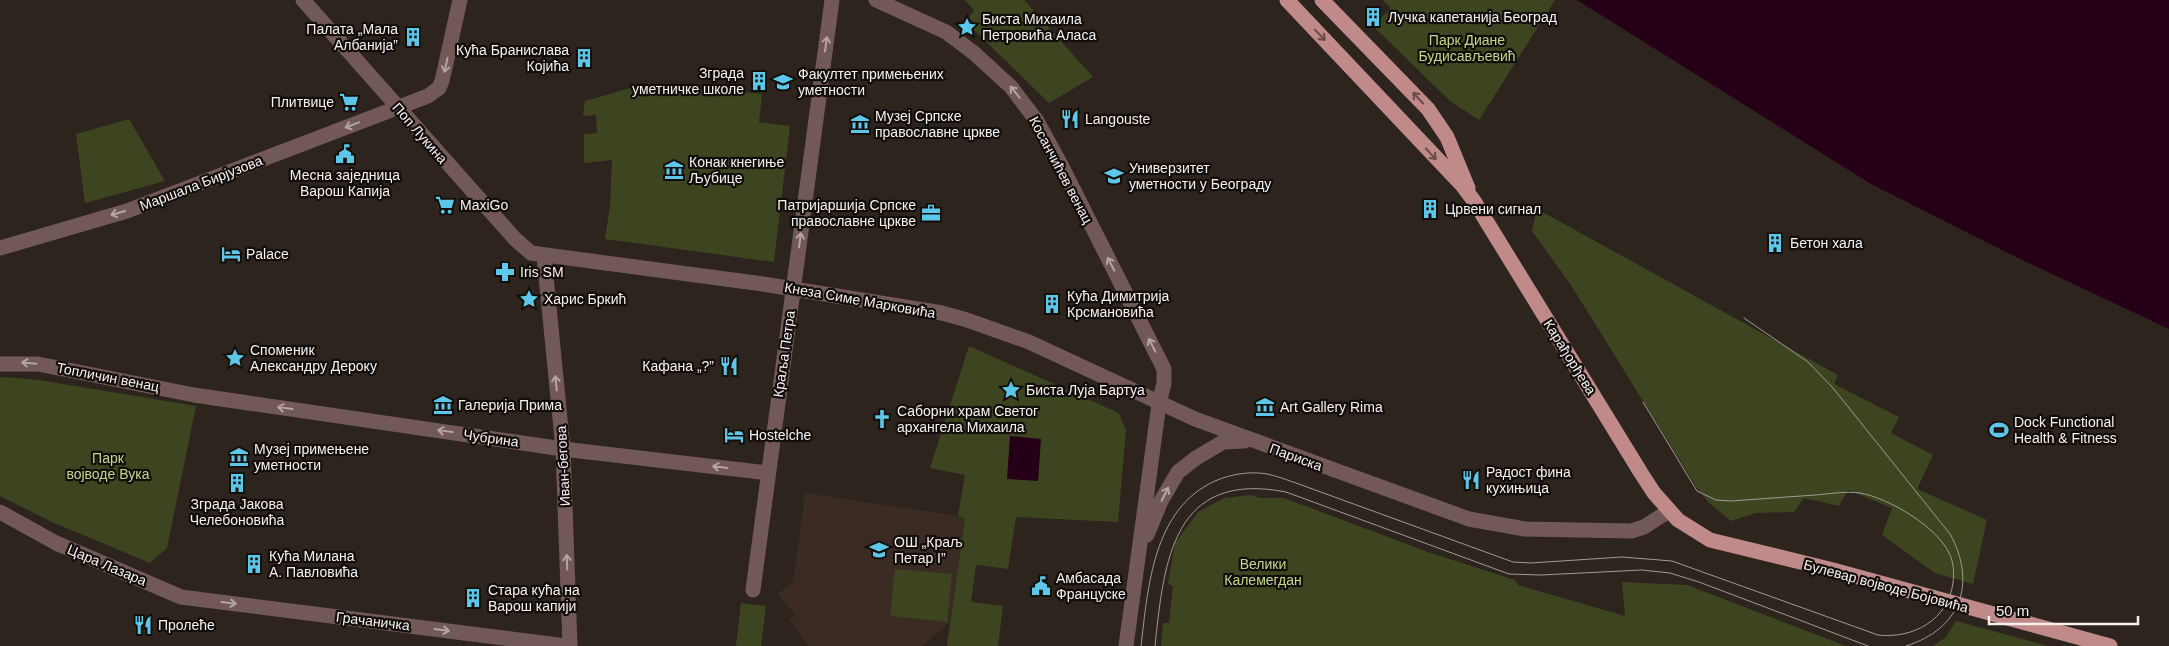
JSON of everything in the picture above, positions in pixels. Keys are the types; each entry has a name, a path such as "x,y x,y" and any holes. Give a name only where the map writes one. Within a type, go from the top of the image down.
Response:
{"main road":[{"name":"Карађорђева","path":"1287,0 1462,185 1474,201 1641,472 1669,511"},
{"name":"Карађорђева","path":"1322,0 1428,109 1447,137 1474,201"},
{"name":"Булевар војводе Бојовића","path":"1669,511 1690,529 1710,540 1833,570 2110,646"}],"street":[{"path":"398,108 418,101 439,88 445,72 460,0"},
{"name":"Краља Петра","path":"753,590 832,0"},
{"name":"Косанчићев венац","path":"876,0 946,32 974,53 1011,87 1037,121 1164,369 1164,384 1159,404"},
{"name":"Поп Лукина","path":"307,2 398,108 525,250 544,256"},
{"name":"Маршала Бирјузова","path":"0,248 127,211 398,108"},
{"name":"Кнеза Симе Марковића","path":"544,256 681,272 793,288 942,313 968,320 1029,342 1159,404"},
{"name":"Иван-бегова","path":"544,256 563,449 570,646"},
{"name":"Топличин венац","path":"0,364 38,364 215,397"},
{"name":"Чубрина","path":"215,397 563,449 768,473"},
{"path":"1126,646 1159,404"},
{"name":"Париска","path":"1159,404 1390,491 1489,524 1541,530 1631,531 1644,528 1669,511"},
{"path":"1138,555 1161,501 1178,472 1196,458 1223,442 1251,440"},
{"name":"Цара Лазара","path":"0,512 34,532 180,596"},
{"name":"Грачаничка","path":"180,596 566,646"}],"shaded area":[{"path":"1577,0 2169,0 2169,329 2016,257 1871,184"},
{"path":"1010,436 1041,439 1038,481 1007,479"},
{"name":"ОШ „Краљ Петар I”","path":"805,493 965,517 950,622 922,646 809,646 789,620 795,615 778,594 793,582"}],"green space":[{"path":"965,0 1024,0 1093,77 1049,103 973,29 974,22 969,18 974,10"},
{"name":"Парк Диане Будисављевић","path":"1383,0 1555,0 1479,120 1450,101 1373,26 1391,8"},
{"path":"641,85 719,89 762,94 759,122 790,126 774,262 605,239 610,206 612,160 584,163 584,134 597,133 596,115 583,116 585,101"},
{"path":"129,119 165,181 85,203 76,134"},
{"path":"1537,209 1838,375 1834,384 1899,417 1891,433 1933,455 1917,489 1987,520 1973,584 1935,573 1882,535 1892,508 1848,490 1839,506 1804,498 1794,512 1756,513 1731,521 1709,503 1695,485 1571,285 1532,231"},
{"path":"969,346 1119,413 1126,431 1118,522 1016,517 1008,569 976,565 971,602 1003,606 998,646 947,646 965,518 958,516 965,475 930,468"},
{"name":"Парк војводе Вука","path":"0,378 39,380 196,406 167,548 150,563 52,522 0,496"},
{"name":"Велики Калемегдан","path":"1251,495 1260,498 1284,498 1428,552 1515,580 1518,585 1625,616 1622,582 1687,585 1846,646 1161,646 1163,623 1169,623 1173,586 1168,584 1175,543 1198,512 1224,498"},
{"path":"895,569 952,574 947,622 890,616"},
{"path":"741,603 766,606 761,646 736,646"},
{"path":"1956,621 2048,646 1933,646 1946,637"}],"tram line":[{"path":"1744,318 1808,362 1833,388 1950,534 1958,552 1962,570 1959,602 1951,616 1940,628 1925,638 1906,646"},
{"path":"1141,646 1151,575 1157,552 1166,530 1178,510 1194,494 1215,481 1247,473 1261,473 1282,478 1513,562 1531,563 1622,557 1672,561 1878,635 1904,634 1916,630 1936,617 1944,607 1950,596 1954,576 1951,557 1943,543 1934,533 1911,515 1872,496 1854,492 1731,501 1716,500 1697,491 1643,402"},
{"path":"1155,646 1163,583 1171,554 1182,528 1197,508 1219,495 1248,489 1286,492 1509,574 1541,575 1642,570 1670,573 1699,582 1868,646"}],"place":[{"name":"Лучка капетанија Београд","path":"1373,17"},
{"name":"Биста Михаила Петровића Аласа","path":"967,27"},
{"name":"Палата „Мала Албанија”","path":"413,37"},
{"name":"Кућа Бранислава Којића","path":"584,58"},
{"name":"Зграда уметничке школе","path":"759,81"},
{"name":"Факултет примењених уметности","path":"783,82"},
{"name":"Плитвице","path":"349,102"},
{"name":"Langouste","path":"1070,119"},
{"name":"Музеј Српске православне цркве","path":"860,124"},
{"name":"Месна заједница Варош Капија","path":"345,154"},
{"name":"Конак кнегиње Љубице","path":"674,170"},
{"name":"Универзитет уметности у Београду","path":"1114,176"},
{"name":"MaxiGo","path":"445,205"},
{"name":"Црвени сигнал","path":"1430,209"},
{"name":"Патријаршија Српске православне цркве","path":"931,213"},
{"name":"Бетон хала","path":"1775,243"},
{"name":"Palace","path":"231,254"},
{"name":"Iris SM","path":"505,272"},
{"name":"Харис Бркић","path":"529,299"},
{"name":"Кућа Димитрија Крсмановића","path":"1052,304"},
{"name":"Споменик Александру Дероку","path":"235,358"},
{"name":"Кафана „?”","path":"729,366"},
{"name":"Биста Луја Бартуа","path":"1011,390"},
{"name":"Галерија Прима","path":"443,405"},
{"name":"Art Gallery Rima","path":"1265,407"},
{"name":"Саборни храм Светог архангела Михаила","path":"882,419"},
{"name":"Dock Functional Health & Fitness","path":"1999,430"},
{"name":"Hostelche","path":"734,435"},
{"name":"Музеј примењене уметности","path":"239,457"},
{"name":"Радост фина кухињица","path":"1471,480"},
{"name":"Зграда Јакова Челебоновића","path":"237,483"},
{"name":"ОШ „Краљ Петар I”","path":"879,550"},
{"name":"Кућа Милана А. Павловића","path":"254,564"},
{"name":"Амбасада Француске","path":"1041,586"},
{"name":"Стара кућа на Варош капији","path":"473,598"},
{"name":"Пролеће","path":"143,625"}]}
